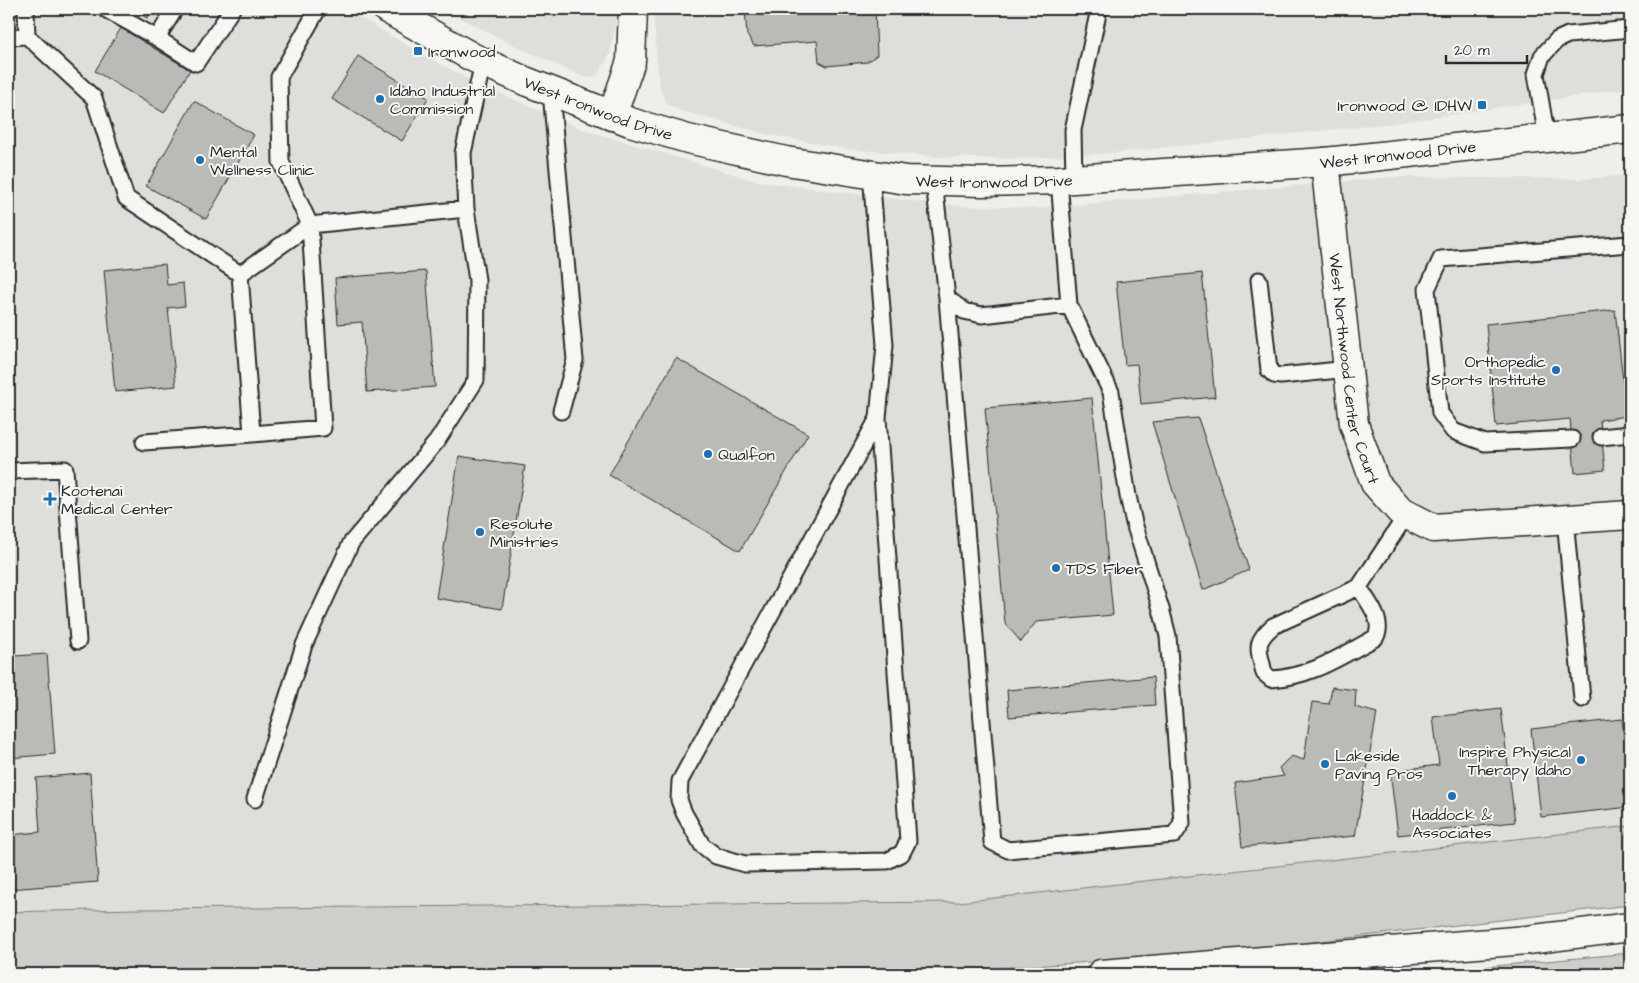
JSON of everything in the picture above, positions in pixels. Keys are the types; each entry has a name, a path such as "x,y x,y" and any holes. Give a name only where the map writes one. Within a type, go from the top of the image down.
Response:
{"main road":[{"name":"West Ironwood Drive","path":"387,9 483,62 612,116 688,139 786,162 906,180 982,182 1066,180 1324,162 1630,129"},
{"path":"612,116 631,61 634,9"},
{"name":"West Northwood Center Court","path":"1324,162 1354,424 1375,483 1400,510 1433,528 1630,515"},
{"path":"1101,974 1527,940 1630,926"}],"lane":[{"path":"26,9 27,36 94,98 126,198 240,274"},
{"path":"105,9 196,62 232,9"},
{"path":"157,38 175,9"},
{"path":"144,442 323,428 310,225 282,162 279,77 318,9"},
{"path":"934,181 947,298 992,842 1008,850 1174,835 1182,823 1168,636 1134,523 1111,392 1069,305 1066,180 1072,130 1098,9"},
{"path":"1547,138 1536,74 1542,56 1557,40 1568,35 1630,29"},
{"path":"9,37 27,36"},
{"path":"256,799 304,645 351,543 437,441 476,380 477,280 466,208 463,153 483,62"},
{"path":"551,92 575,360 561,411"},
{"path":"871,174 885,345 878,418 908,841 902,853 887,861 745,864 716,856 702,845 684,812 679,800 680,781 878,418"},
{"path":"240,274 310,225 466,208"},
{"path":"1572,439 1485,443 1453,431 1440,413 1426,289 1440,259 1630,244"},
{"path":"240,274 252,434"},
{"path":"1259,280 1269,370 1274,374 1288,376 1348,369"},
{"path":"947,298 964,312 982,315 1069,305"},
{"path":"1602,437 1630,434"},
{"path":"9,471 65,469 78,641"},
{"path":"1359,587 1378,622 1379,633 1375,638 1312,672 1289,678 1271,679 1264,673 1258,644 1263,634 1273,626 1359,587 1407,514"},
{"path":"1565,519 1582,699"}],"shaded area":[{"path":"9,9 346,9 471,81 582,129 756,181 901,200 965,206 1039,208 1395,177 1583,179 1630,175 1630,826 959,902 136,909 9,912"},
{"path":"442,9 618,9 610,54 598,75 590,78 583,77 516,46"},
{"path":"653,9 1630,9 1630,88 1395,123 1113,153 1012,159 939,157 849,149 769,135 682,111 666,104 659,85"},
{"path":"1630,826 1630,905 1201,955 908,974 9,974 9,912 136,909 959,902"},
{"path":"1630,953 1630,974 1411,974"}],"building":[{"path":"132,9 153,9 147,18"},
{"path":"745,9 875,9 877,55 867,62 827,66 819,62 817,41 754,46 747,35"},
{"path":"121,28 190,70 164,113 95,71"},
{"name":"Idaho Industrial Commission","path":"358,56 428,98 402,141 332,99"},
{"name":"Mental Wellness Clinic","path":"194,101 254,135 206,219 146,186"},
{"path":"165,264 167,285 183,283 185,306 168,308 176,386 115,392 104,270"},
{"path":"426,271 435,387 367,392 362,322 338,324 335,278"},
{"path":"1202,273 1215,397 1141,404 1137,364 1125,365 1116,282"},
{"name":"Orthopedic Sports Institute","path":"1615,310 1627,416 1600,420 1605,470 1575,473 1570,419 1496,426 1486,324"},
{"name":"Qualfon","path":"676,358 808,434 740,551 609,475"},
{"path":"1092,398 1113,615 1036,622 1021,642 1005,623 985,408"},
{"path":"1198,418 1249,570 1203,590 1152,422"},
{"name":"Resolute Ministries","path":"459,456 525,466 502,609 436,598"},
{"path":"9,604 14,656 47,654 55,754 9,758"},
{"path":"1153,677 1155,705 1009,717 1007,690"},
{"name":"Lakeside Paving Pros","path":"1332,687 1356,690 1355,707 1377,713 1355,836 1242,847 1235,783 1284,776 1279,768 1291,756 1304,760 1312,702 1329,704"},
{"name":"Haddock & Associates","path":"1501,709 1515,822 1398,835 1390,771 1439,765 1433,717"},
{"name":"Inspire Physical Therapy Idaho","path":"1622,719 1630,807 1541,817 1531,729"},
{"path":"90,773 98,882 9,889 9,835 40,832 36,778"}],"place":[{"name":"Ironwood","path":"418,51"},
{"name":"Idaho Industrial Commission","path":"380,99"},
{"name":"Ironwood @ IDHW","path":"1482,105"},
{"name":"Mental Wellness Clinic","path":"200,160"},
{"name":"Orthopedic Sports Institute","path":"1556,370"},
{"name":"Qualfon","path":"708,454"},
{"name":"Kootenai Medical Center","path":"50,499"},
{"name":"Resolute Ministries","path":"480,532"},
{"name":"TDS Fiber","path":"1056,568"},
{"name":"Inspire Physical Therapy Idaho","path":"1581,760"},
{"name":"Lakeside Paving Pros","path":"1325,764"},
{"name":"Haddock & Associates","path":"1452,796"}]}
